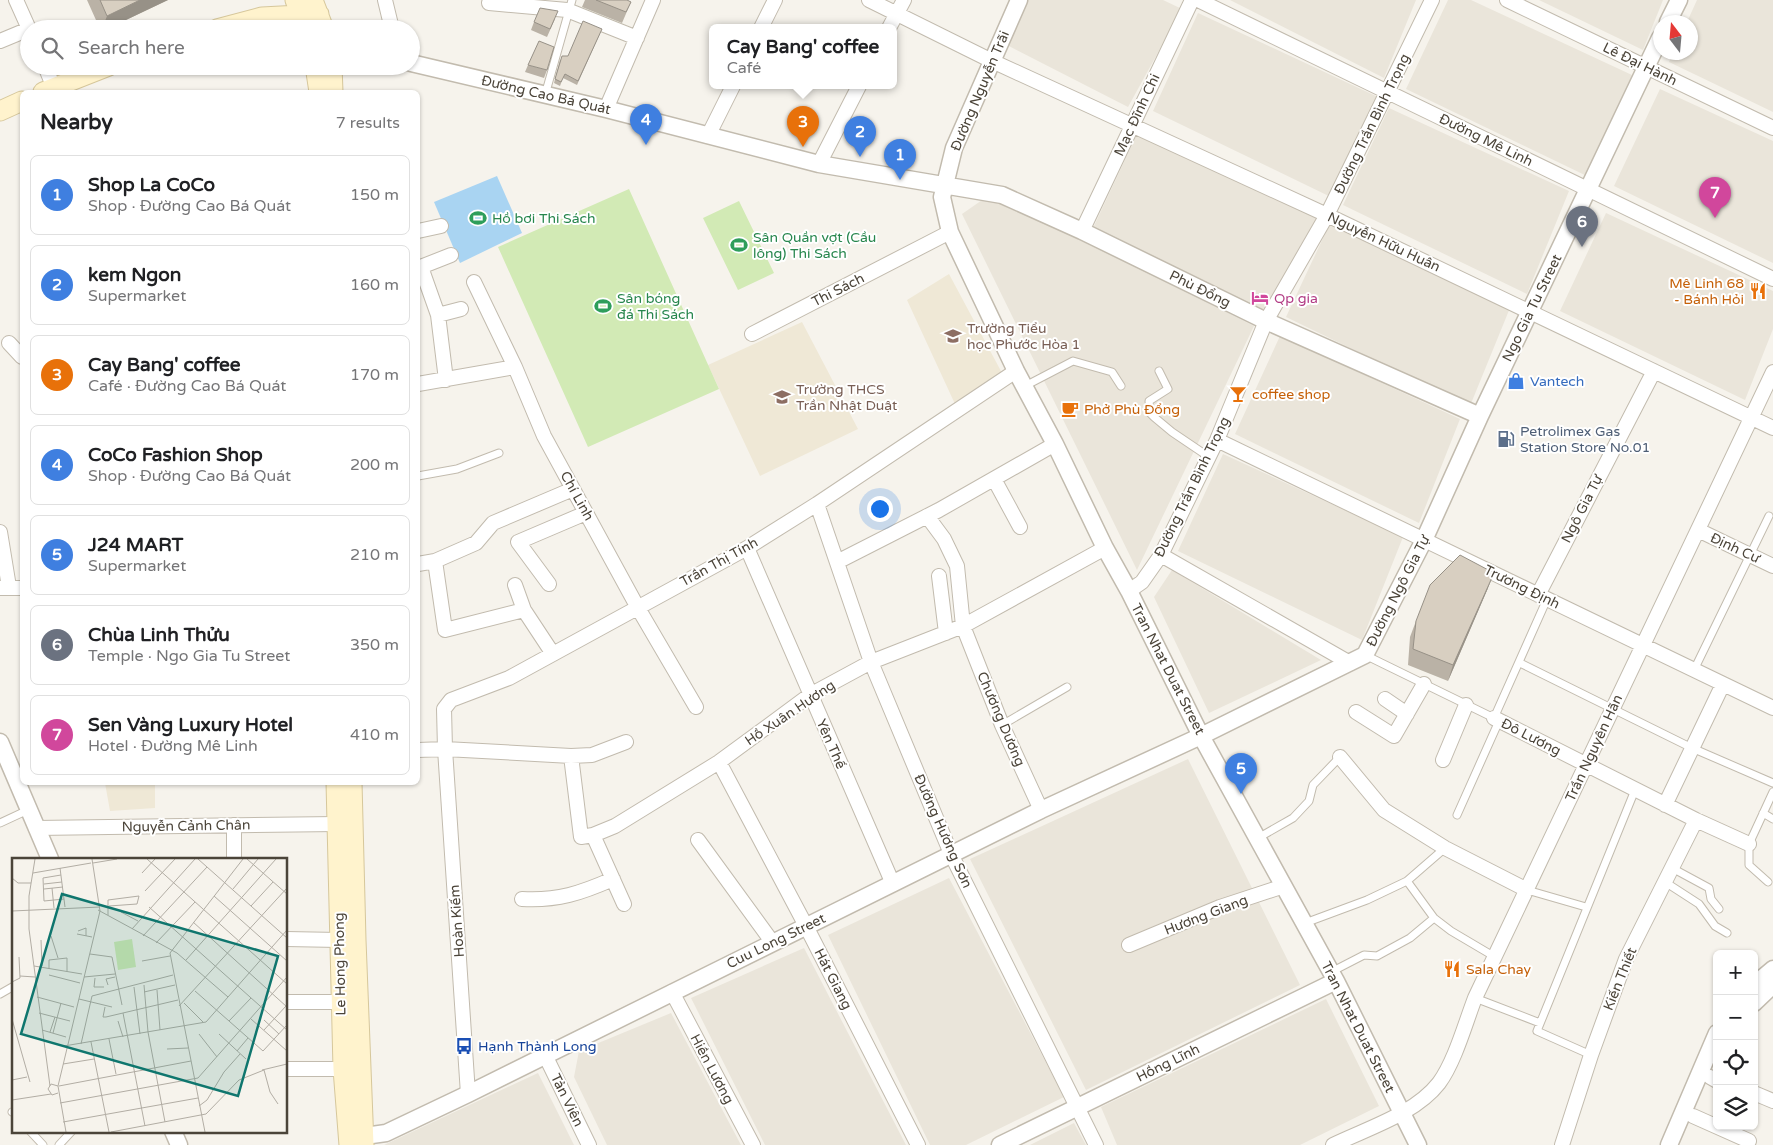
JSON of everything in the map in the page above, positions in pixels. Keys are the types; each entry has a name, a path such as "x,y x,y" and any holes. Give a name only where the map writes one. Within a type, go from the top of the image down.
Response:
{"main road":[{"path":"251,20 262,17 310,14"},
{"path":"48,90 86,75"},
{"path":"316,75 318,90"},
{"path":"333,75 334,90"},
{"path":"0,111 20,102"},
{"name":"Le Hong Phong","path":"337,785 342,817 356,1141"},
{"name":"Le Hong Phong","path":"351,785 342,817 339,940 342,1070 356,1141"}],"street":[{"path":"16,0 25,20"},
{"path":"385,0 390,20"},
{"path":"606,109 653,0"},
{"path":"763,24 775,0"},
{"name":"Nguyễn Hữu Huân","path":"870,0 992,61 1328,215 1773,428"},
{"path":"891,24 904,0"},
{"name":"Đường Nguyễn Trãi","path":"944,184 954,148 1019,0"},
{"name":"Mạc Đĩnh Chi","path":"1082,231 1192,0"},
{"name":"Đường Mê Linh","path":"1198,0 1773,280"},
{"name":"Đường Trần Bình Trọng","path":"1129,591 1142,582 1162,555 1217,440 1266,322 1328,215 1432,0"},
{"name":"Lê Đại Hành","path":"1507,0 1773,128"},
{"path":"1672,15 1679,0"},
{"path":"489,3 570,5 637,38"},
{"path":"0,41 20,33"},
{"name":"Ngo Gia Tu Street","path":"1480,416 1653,54"},
{"name":"Đường Cao Bá Quát","path":"420,65 606,109 818,164 944,184"},
{"path":"46,75 48,90"},
{"path":"708,136 732,89"},
{"path":"818,164 857,89"},
{"name":"Phù Đổng","path":"944,184 1002,195 1082,231 1266,322 1480,416"},
{"name":"Tran Nhat Duat Street","path":"944,184 943,203 950,232 1016,371 1055,444 1105,548 1129,591 1201,736 1333,976 1418,1145"},
{"path":"420,231 441,226"},
{"name":"Thi Sách","path":"752,334 950,232"},
{"path":"420,268 451,255"},
{"path":"420,270 438,315 446,380"},
{"name":"Chí Linh","path":"474,282 515,367 544,436 638,608 696,707"},
{"path":"438,315 461,309"},
{"path":"9,343 20,355"},
{"path":"420,384 515,367"},
{"name":"Ngô Gia Tự","path":"1543,597 1654,370"},
{"name":"Trần Thị Tính","path":"445,749 444,709 451,700 497,684 747,548 817,504 1016,371"},
{"name":"Trần Nguyên Hãn","path":"1333,1145 1402,1112 1429,1094 1440,1082 1475,998 1773,372"},
{"name":"Đường Ngô Gia Tự","path":"1201,736 1365,655 1424,540 1480,416"},
{"name":"Trương Định","path":"1217,440 1773,708"},
{"path":"837,562 927,516 1055,444"},
{"path":"994,479 1020,527"},
{"path":"420,564 435,561 476,543 493,523 573,489"},
{"name":"Đường Hương Sơn","path":"817,504 871,662 952,856 1096,1145"},
{"path":"549,584 518,542 586,513"},
{"name":"Chương Dương","path":"927,516 944,539 957,566 963,626 1002,725 1041,810"},
{"name":"Định Cư","path":"1698,530 1773,566"},
{"path":"0,532 11,588"},
{"name":"Yên Thế","path":"747,548 892,884"},
{"name":"Hồ Xuân Hương","path":"593,835 615,826 719,762 810,695 871,662 963,626 1105,548"},
{"path":"1162,555 1350,663"},
{"path":"435,561 445,630 524,610"},
{"path":"939,576 946,633"},
{"path":"515,585 524,610 553,654"},
{"path":"1356,712 1394,736 1424,684"},
{"path":"1665,804 1723,684"},
{"path":"1385,700 1407,714"},
{"path":"1443,760 1466,705"},
{"name":"Đô Lương","path":"1496,720 1748,844"},
{"name":"Cuu Long Street","path":"356,1141 386,1133 468,1094 806,926 952,856 1041,810 1201,736"},
{"path":"0,742 50,858"},
{"path":"420,750 445,749 571,756 592,755 626,742"},
{"name":"Hoàn Kiếm","path":"445,749 468,1094"},
{"path":"571,756 581,837 593,835 624,904"},
{"path":"1340,757 1384,810 1445,848 1526,890"},
{"name":"Hát Giang","path":"719,762 806,926 918,1145"},
{"name":"Nguyễn Cảnh Chân","path":"36,828 234,825 342,817"},
{"name":"Kiến Thiết","path":"1562,1145 1591,1054 1626,959 1696,820"},
{"path":"234,825 234,858"},
{"path":"698,840 773,943"},
{"path":"522,899 547,900 564,897 582,893 613,879"},
{"name":"Hương Giang","path":"1129,945 1220,907 1284,886"},
{"path":"288,940 339,940"},
{"path":"1758,982 1773,970"},
{"name":"Hồng Lĩnh","path":"1000,1145 1333,976"},
{"path":"1758,999 1773,985"},
{"name":"Hiền Lương","path":"672,992 753,1145"},
{"path":"288,1002 340,1002"},
{"path":"1669,1145 1714,1040"},
{"name":"Tản Viên","path":"545,1055 589,1145"},
{"path":"288,1069 342,1070"},
{"path":"1681,1145 1713,1076"},
{"path":"1758,1095 1773,1101"},
{"path":"1693,1116 1749,1141"},
{"path":"173,1132 179,1145"}],"lane":[{"path":"545,96 570,5"},
{"path":"1024,386 1073,361 1112,372 1121,386"},
{"path":"1159,371 1168,389 1148,401 1150,413 1172,432 1209,457"},
{"path":"420,476 456,469 498,453"},
{"path":"1694,670 1769,516"},
{"path":"1457,815 1520,663 1543,597"},
{"name":"Đô Lương","path":"1365,655 1496,720"},
{"path":"1520,663 1692,748 1773,783"},
{"path":"1002,725 1067,687"},
{"path":"1257,838 1293,818 1309,801 1313,785 1340,757"},
{"path":"1591,1054 1537,1031 1635,790"},
{"path":"1768,882 1750,865 1748,844 1773,792"},
{"path":"0,823 28,810"},
{"path":"1763,813 1773,818"},
{"path":"1304,923 1367,900 1407,881 1443,852 1445,848"},
{"path":"1672,868 1709,888 1711,899 1719,909"},
{"path":"1407,881 1434,918 1451,931 1495,957"},
{"path":"1665,882 1700,904 1716,926 1727,933"},
{"path":"1526,890 1586,907"},
{"path":"1333,976 1364,955 1378,956 1410,938 1434,918"},
{"path":"0,994 12,987"},
{"path":"1475,998 1540,1023"},
{"path":"31,1132 43,1145"},
{"path":"59,1145 71,1132"}],"shaded area":[{"path":"1024,0 1163,0 1182,9 1128,107 1003,43"},
{"path":"1230,0 1416,0 1384,78"},
{"path":"1448,0 1471,0 1632,75 1591,178 1406,89"},
{"path":"1539,0 1663,0 1657,15 1653,15 1653,25 1643,50"},
{"path":"1697,0 1773,0 1773,112 1669,62 1670,60 1698,60 1698,15 1690,15"},
{"path":"1198,13 1378,97 1337,200 1153,111"},
{"path":"1660,89 1773,141 1773,263 1614,186"},
{"path":"1389,108 1569,191 1527,294 1343,205"},
{"path":"1139,130 1319,213 1278,317 1093,228"},
{"path":"985,198 1077,237 1254,326 1137,570 962,214"},
{"path":"1606,213 1773,291 1773,329 1745,400 1560,311"},
{"path":"1332,219 1512,303 1470,406 1286,317"},
{"name":"Trường Tiểu học Phước Hòa 1","path":"949,274 1002,373 955,404 907,300"},
{"name":"Trường THCS Trần Nhật Duật","path":"802,322 858,429 760,476 708,365"},
{"path":"1280,336 1460,419 1419,523 1235,434"},
{"path":"1223,454 1403,537 1362,640 1178,551"},
{"path":"1172,570 1321,660 1209,713 1154,597"},
{"path":"1188,759 1300,985 1086,1090 970,859"},
{"path":"105,785 155,785 155,808 110,811"},
{"path":"949,878 1064,1097 966,1145 930,1145 828,935"},
{"path":"804,948 906,1145 765,1145 691,998"},
{"path":"1326,999 1379,1106 1300,1145 1117,1145 1101,1107"},
{"path":"671,1013 741,1145 607,1145 574,1077 579,1051"},
{"path":"538,1073 574,1145 384,1145"},
{"path":"1074,1123 1086,1145 1030,1145"}],"green space":[{"name":"Sân bóng đá Thi Sách","path":"629,189 719,389 588,447 498,247"},
{"name":"Sân Quần vợt (Cầu lông) Thi Sách","path":"739,201 774,273 738,290 703,218"}],"water":[{"name":"Hồ bơi Thi Sách","path":"497,176 522,233 460,263 434,202"}],"building":[{"path":"100,0 140,0 107,16"},
{"path":"596,0 627,0 631,2 626,12"},
{"path":"540,8 558,11 550,29 534,22"},
{"path":"583,21 602,29 578,81 565,74 561,82 555,79 562,56 568,56"},
{"path":"539,41 554,47 547,70 528,65"},
{"path":"1460,555 1494,573 1453,665 1413,649 1416,621 1430,585"}],"place":[{"name":"CoCo Fashion Shop","path":"646,145"},
{"name":"Cay Bang' coffee","path":"803,147"},
{"name":"kem Ngon","path":"860,157"},
{"name":"Shop La CoCo","path":"900,180"},
{"name":"Hồ bơi Thi Sách","path":"478,218"},
{"name":"Sen Vàng Luxury Hotel","path":"1715,218"},
{"name":"Sân Quần vợt (Cầu lông) Thi Sách","path":"739,245"},
{"name":"Chùa Linh Thửu","path":"1582,247"},
{"name":"Mê Linh 68 - Bánh Hỏi","path":"1758,291"},
{"name":"Qp gia","path":"1260,298"},
{"name":"Sân bóng đá Thi Sách","path":"603,306"},
{"name":"Trường Tiểu học Phước Hòa 1","path":"953,336"},
{"name":"Vantech","path":"1516,381"},
{"name":"coffee shop","path":"1238,394"},
{"name":"Trường THCS Trần Nhật Duật","path":"782,397"},
{"name":"Phở Phù Đổng","path":"1070,409"},
{"name":"Petrolimex Gas Station Store No.01","path":"1506,439"},
{"name":"J24 MART","path":"1241,794"},
{"name":"Sala Chay","path":"1452,969"},
{"name":"Hạnh Thành Long","path":"464,1046"}]}
